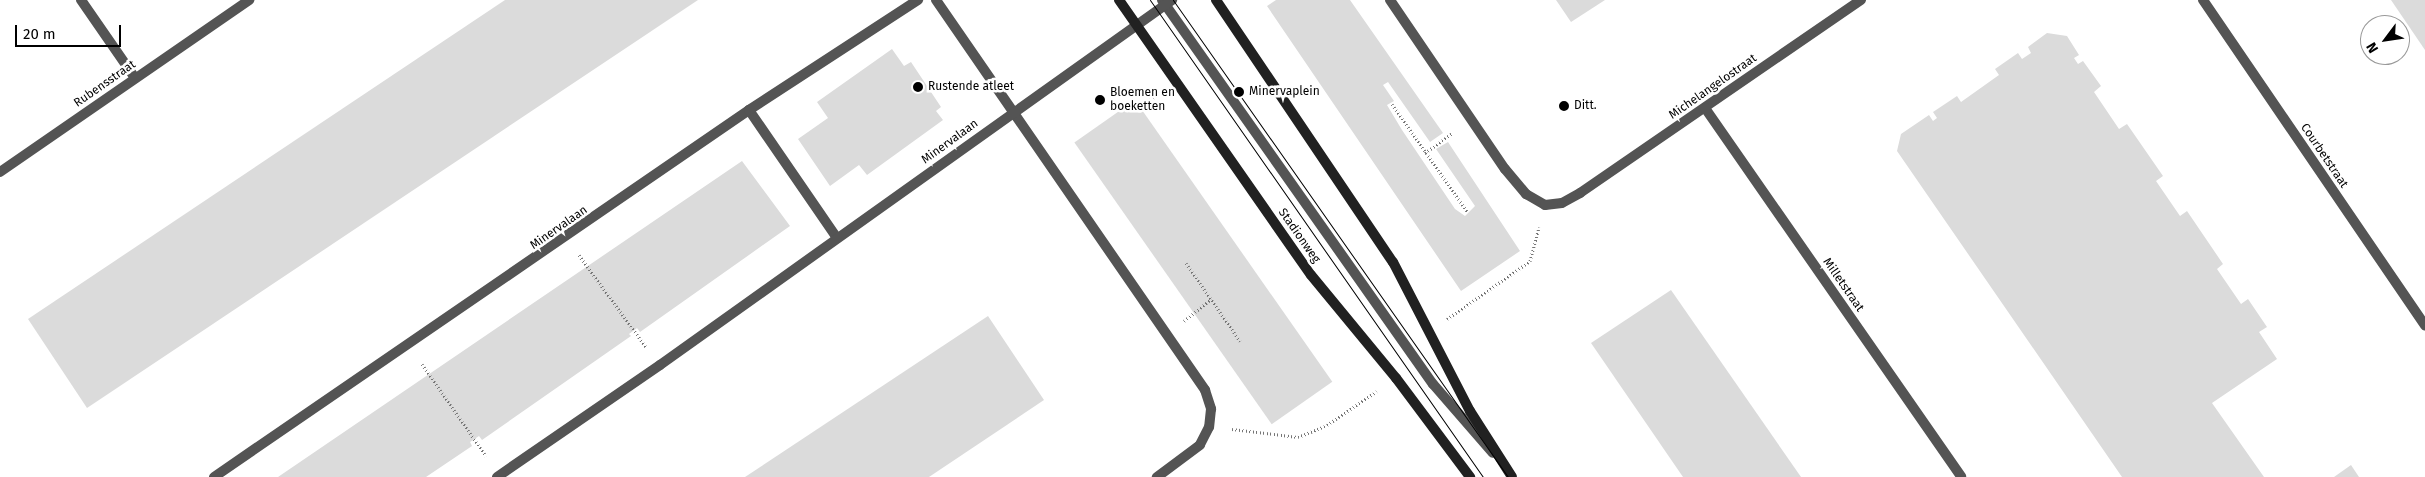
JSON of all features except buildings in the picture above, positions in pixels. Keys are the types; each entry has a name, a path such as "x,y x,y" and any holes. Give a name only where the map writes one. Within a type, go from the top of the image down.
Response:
{"main road":[{"name":"Stadionweg","path":"1119,0 1311,275 1396,378 1470,477"},
{"name":"Stadionweg","path":"1216,0 1393,262 1430,329 1470,411 1512,477"}],"street":[{"path":"81,0 135,78"},
{"name":"Rubensstraat","path":"0,172 249,0"},
{"name":"Minervalaan","path":"214,477 567,238 749,110 918,0"},
{"path":"936,0 1012,113 1205,390 1211,409 1209,427 1200,444 1157,477"},
{"path":"1390,0 1526,194 1545,205"},
{"name":"Michelangelostraat","path":"1545,205 1562,203 1580,193 1861,0"},
{"name":"Courbetstraat","path":"2203,0 2425,326"},
{"name":"Minervalaan","path":"498,476 660,365 1138,25 1166,2"},
{"name":"Stadionweg","path":"1166,2 1433,384 1502,463"},
{"name":"Milletstraat","path":"1705,108 1961,477"},
{"path":"749,110 837,238"}],"path":[{"path":"1392,104 1467,211"},
{"path":"1425,153 1472,119"},
{"path":"1430,329 1530,261 1545,205"},
{"path":"567,238 660,365"},
{"path":"1186,263 1240,341"},
{"path":"1167,335 1211,299"},
{"path":"422,364 498,476"},
{"path":"1209,427 1298,437 1327,425 1396,378"}],"shaded area":[{"path":"505,0 698,0 87,408 28,319"},
{"path":"1276,0 1350,0 1443,133 1430,142 1388,82 1383,85 1394,101 1387,105 1455,209 1465,216 1475,206 1436,149 1448,142 1520,251 1461,291 1267,6"},
{"path":"1556,0 1605,0 1571,22"},
{"path":"2391,0 2425,0 2425,50 2410,28 2410,15 2401,15"},
{"path":"2047,33 2067,36 2079,55 2074,58 2078,64 2083,61 2101,86 2094,92 2119,129 2127,124 2163,176 2156,181 2180,216 2187,211 2223,264 2217,269 2241,304 2248,299 2267,327 2259,332 2277,359 2212,403 2264,477 2122,477 1897,151 1901,134 1929,115 1933,121 1937,118 1933,112 1957,96 1961,102 1999,75 1995,69 2018,53 2022,59 2031,53 2028,47"},
{"path":"892,49 904,66 911,62 941,107 936,111 943,120 867,175 859,165 830,186 798,139 828,118 817,102"},
{"path":"1135,100 1332,382 1272,424 1074,142"},
{"path":"742,161 790,226 640,332 637,328 629,334 631,336 482,440 479,436 470,442 472,446 426,477 278,477"},
{"path":"1671,290 1801,477 1683,477 1591,343"},
{"path":"988,316 1044,400 929,477 745,477"},
{"path":"2351,465 2359,477 2334,477"}],"tram line":[{"path":"1150,0 1483,477"},
{"path":"1173,0 1508,477"}],"place":[{"name":"Rustende atleet","path":"918,87"},
{"name":"Minervaplein","path":"1239,92"},
{"name":"Bloemen en boeketten","path":"1100,100"},
{"name":"Ditt.","path":"1564,106"}]}
